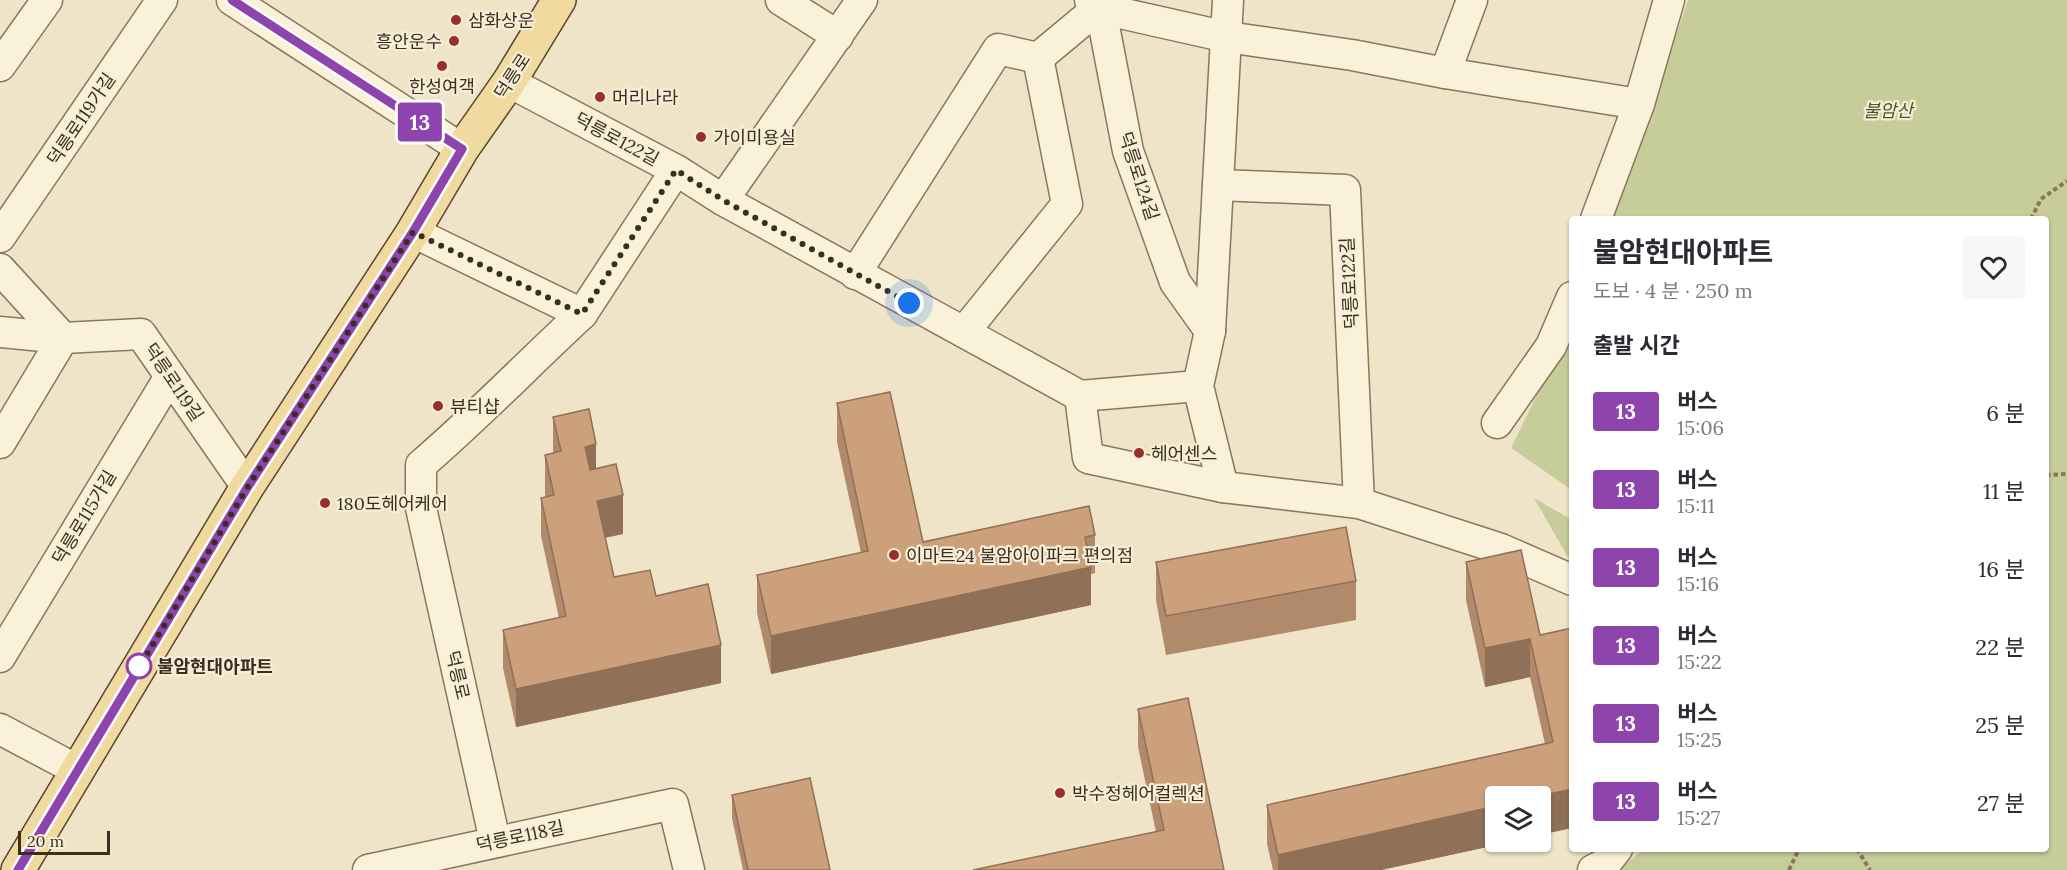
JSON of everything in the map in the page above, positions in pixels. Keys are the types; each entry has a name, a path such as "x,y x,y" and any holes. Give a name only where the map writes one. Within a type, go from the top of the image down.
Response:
{"main road":[{"name":"덕릉로","path":"18,870 247,488 413,232 462,149 510,82 559,0"}],"street":[{"path":"0,66 47,0"},
{"name":"덕릉로119가길","path":"0,237 162,0"},
{"path":"232,0 462,149"},
{"path":"780,0 838,36"},
{"path":"723,200 862,0"},
{"path":"1223,487 1198,386 1210,331 1228,0"},
{"path":"1446,74 1472,0"},
{"path":"1597,216 1639,104 1669,0"},
{"path":"1038,58 1095,3 1227,38 1352,55 1446,74 1639,104"},
{"name":"덕릉로124길","path":"1095,3 1128,151 1174,282 1210,331"},
{"path":"855,274 999,49 1038,58"},
{"path":"964,332 1067,204 1038,58"},
{"name":"덕릉로122길","path":"510,82 676,170 723,200 855,274 1080,396"},
{"name":"덕릉로","path":"495,841 421,508 421,465 474,420 506,383 582,314 676,170"},
{"name":"덕릉로122길","path":"1218,185 1345,190 1359,503"},
{"path":"413,232 582,314"},
{"path":"0,269 63,338 0,442"},
{"path":"1497,423 1551,346 1569,304"},
{"name":"덕릉로119길","path":"0,332 63,338 141,334 169,378 247,488"},
{"name":"덕릉로115가길","path":"0,657 169,378"},
{"path":"1198,386 1080,396 1088,458 1223,487 1359,503 1501,549 1569,579"},
{"path":"0,729 77,770"},
{"name":"덕릉로118길","path":"368,870 673,804 689,870"},
{"path":"1593,870 1605,864 1615,852"}],"path":[{"path":"2033,216 2042,200 2067,181"},
{"path":"2049,475 2067,474"},
{"path":"1789,870 1798,852"},
{"path":"1859,852 1870,870"}],"green space":[{"name":"불암산","path":"1688,0 2067,0 2067,870 1618,870 1640,852 2049,852 2049,216 1614,216"},
{"path":"1569,329 1569,488 1511,448"},
{"path":"1534,498 1569,518 1569,559"}],"building":[{"path":"890,392 923,542 1089,506 1095,535 1085,537 1091,567 771,636 757,575 868,551 837,403"},
{"path":"589,409 596,444 585,447 590,470 616,464 623,495 597,501 614,577 650,570 656,596 708,584 721,645 516,689 503,630 566,616 541,498 554,495 545,455 561,451 553,417"},
{"path":"1346,527 1356,581 1166,616 1156,562"},
{"path":"1521,550 1540,635 1569,629 1569,790 1551,794 1551,786 1485,786 1485,808 1278,855 1267,805 1553,742 1530,639 1485,648 1466,562"},
{"path":"1188,698 1224,870 973,870 1164,830 1138,709"},
{"path":"810,778 830,870 748,870 732,795"}],"bus line":[{"name":"13","path":"18,870 247,488 413,232 462,149 232,0"}],"place":[{"name":"삼화상운","path":"456,20"},
{"name":"흥안운수","path":"454,41"},
{"name":"한성여객","path":"442,66"},
{"name":"머리나라","path":"600,97"},
{"name":"가이미용실","path":"701,137"},
{"name":"뷰티샵","path":"438,406"},
{"name":"헤어센스","path":"1139,453"},
{"name":"180도헤어케어","path":"325,503"},
{"name":"이마트24 불암아이파크 편의점","path":"894,555"},
{"name":"불암현대아파트","path":"139,666"},
{"name":"박수정헤어컬렉션","path":"1060,793"}],"route":[{"path":"139,666 138,669 247,488 413,232 582,314 676,170 723,200 909,303"}]}
